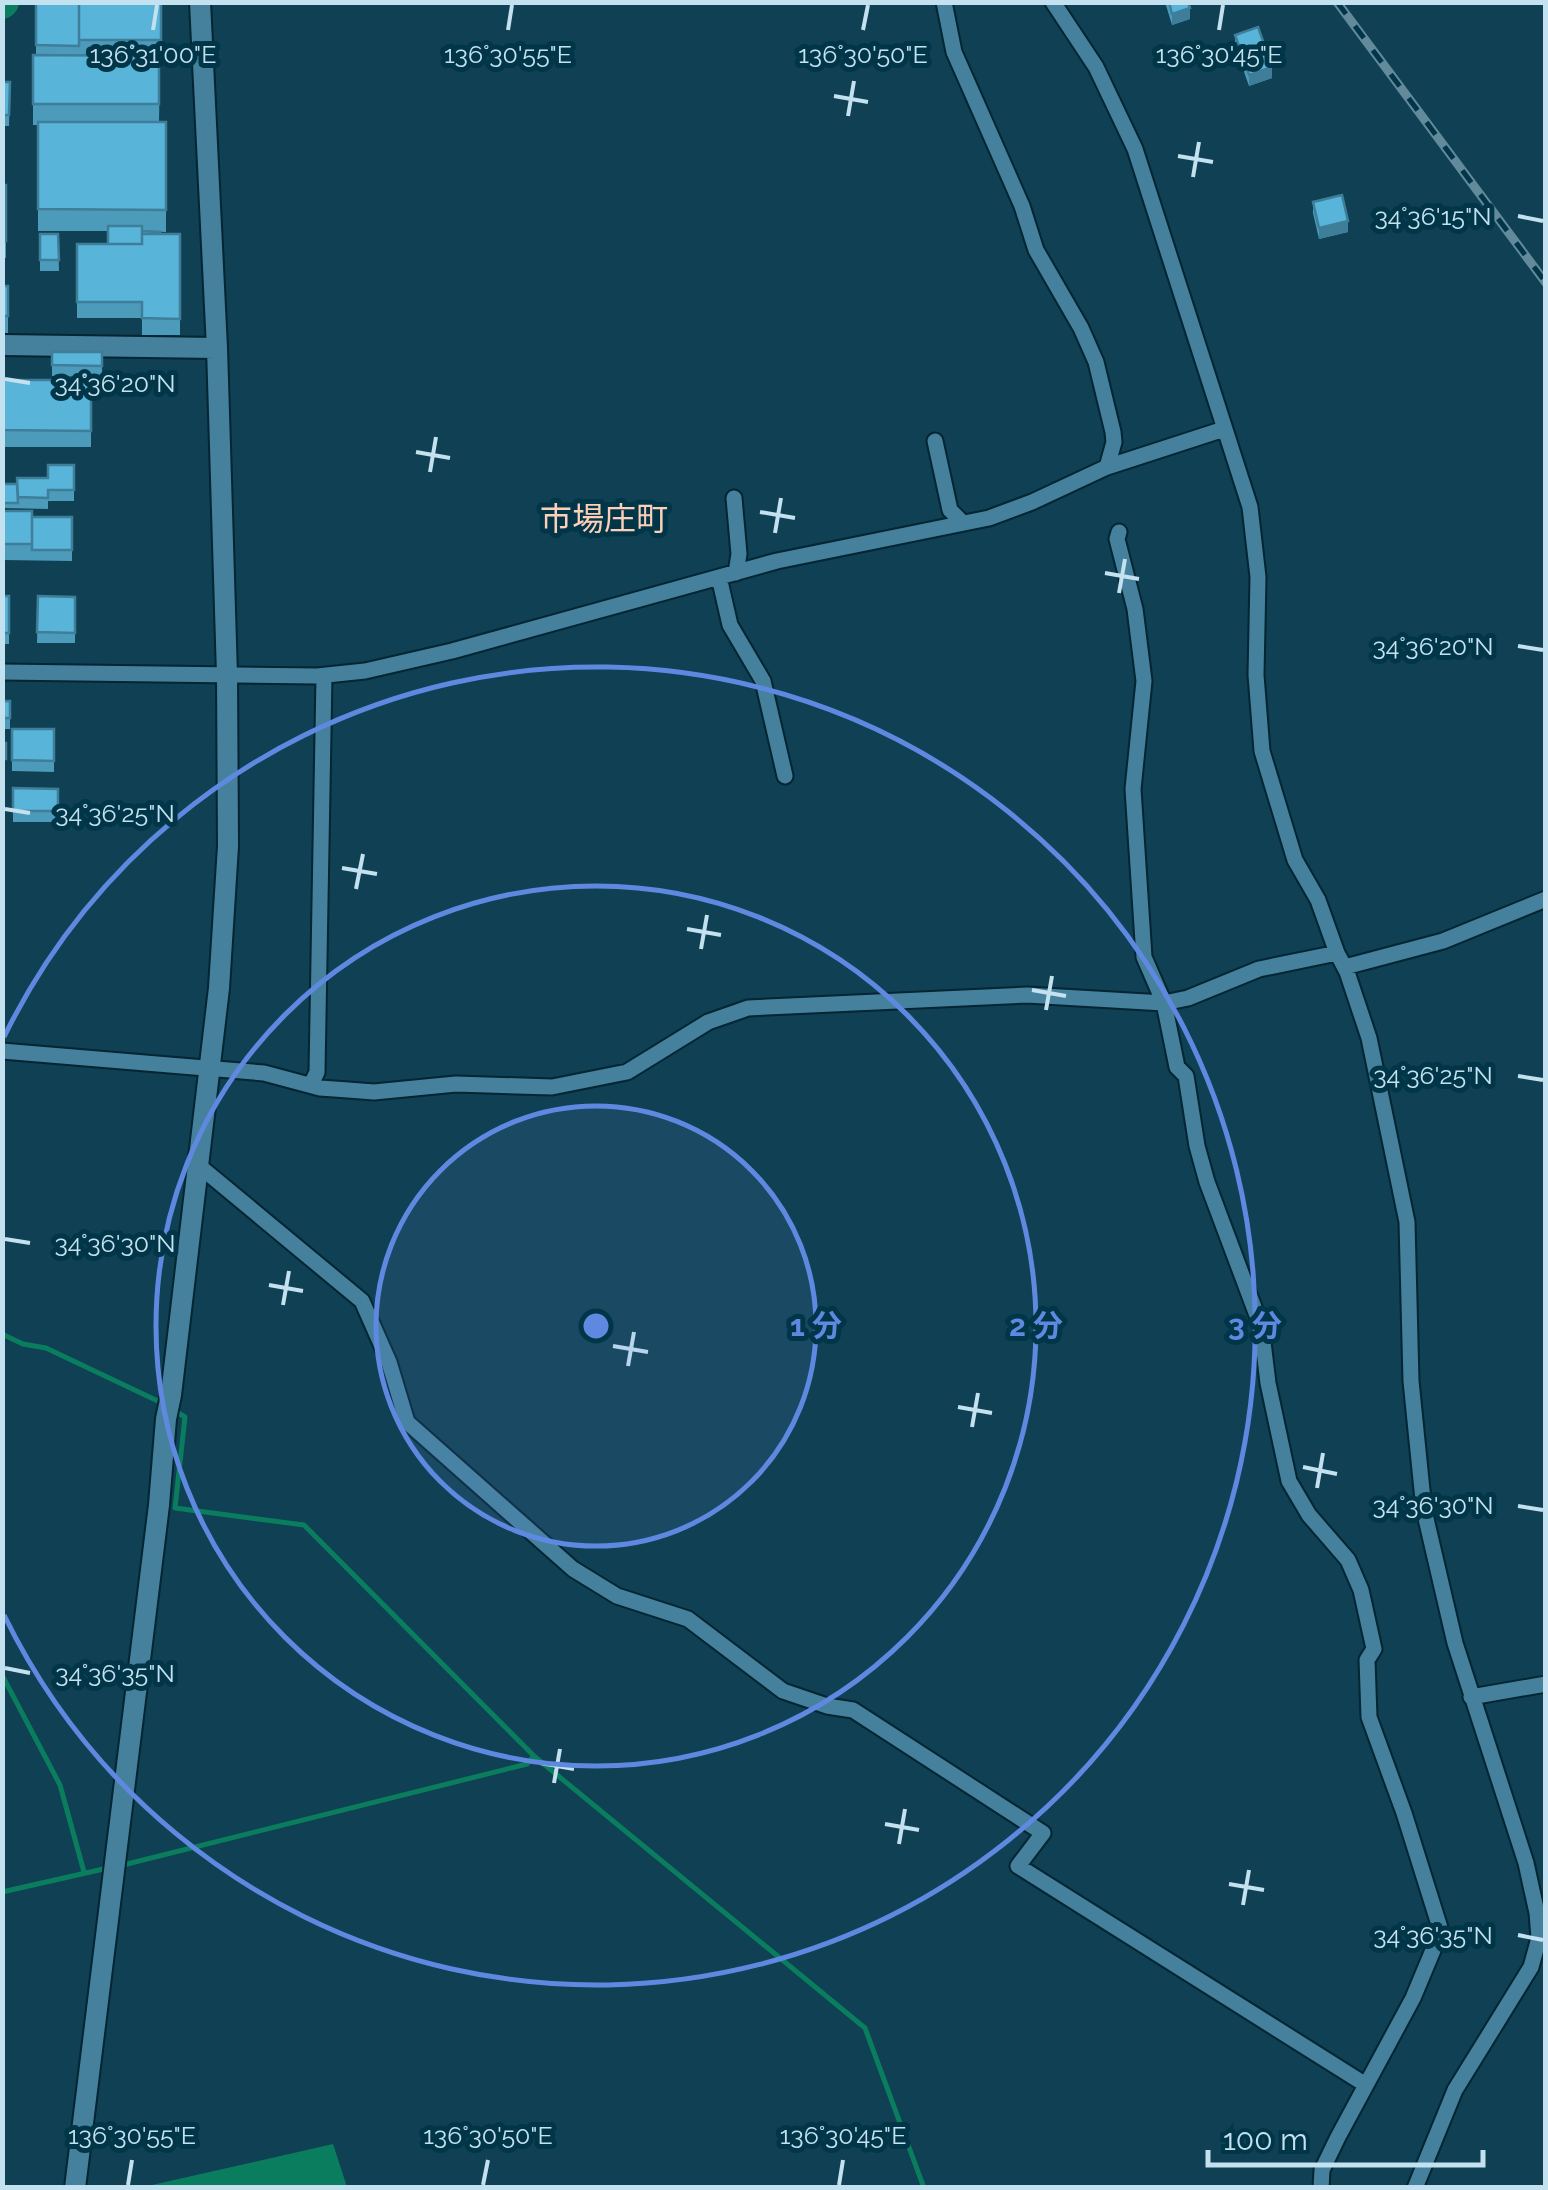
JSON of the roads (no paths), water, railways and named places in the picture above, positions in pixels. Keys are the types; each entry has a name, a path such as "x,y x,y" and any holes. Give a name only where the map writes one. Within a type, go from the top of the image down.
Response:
{"street":[{"path":"75,2188 219,988 227,866 227,675 217,348 200,2"},
{"path":"944,2 954,52 1022,206 1036,250 1096,362 1114,442 1106,468"},
{"path":"1052,2 1096,67 1134,149 1250,507 1258,577 1256,675 1262,751 1295,860 1318,900 1368,1038 1401,1184 1408,1238 1418,1470 1441,1591 1470,1697 1529,1873 1539,1938 1531,1966 1454,2090 1415,2188"},
{"path":"2,345 217,348"},
{"path":"2,672 324,676 365,671 728,575 989,518 1106,468 1224,429"},
{"path":"934,441 950,510 962,522"},
{"path":"734,498 739,554 728,575 730,625 763,681 786,776"},
{"path":"1119,532 1117,539 1135,609 1144,681 1133,789 1144,957 1164,1003 1177,1068 1186,1076 1207,1182 1262,1326 1268,1383 1290,1481 1309,1514 1348,1560 1361,1590 1374,1649 1367,1660 1369,1717 1441,1932 1413,1998 1322,2170 1321,2188"},
{"path":"310,1085 317,1072 324,676"},
{"path":"2,1052 264,1074 310,1085 374,1092 456,1084 552,1087 606,1078 641,1064 708,1022 748,1008 1027,995 1164,1003 1188,998 1260,969 1341,960 1443,941 1546,899"},
{"path":"198,1165 362,1300 389,1362 406,1422 574,1569 618,1596 688,1619 783,1691 853,1710 1043,1833 1018,1866 1366,2085"},
{"path":"1470,1697 1546,1684"}],"waterway":[{"path":"2,1334 23,1344 46,1348 162,1403"},
{"path":"172,1409 185,1417 175,1508 304,1525 534,1756 865,2028 924,2188"},
{"path":"2,1675 60,1785 84,1872"},
{"path":"119,1866 527,1764 534,1756"},
{"path":"2,1892 108,1868"}],"railway":[{"path":"1337,2 1546,283"}],"district":[{"name":"市場庄町","path":"604,519"}]}
